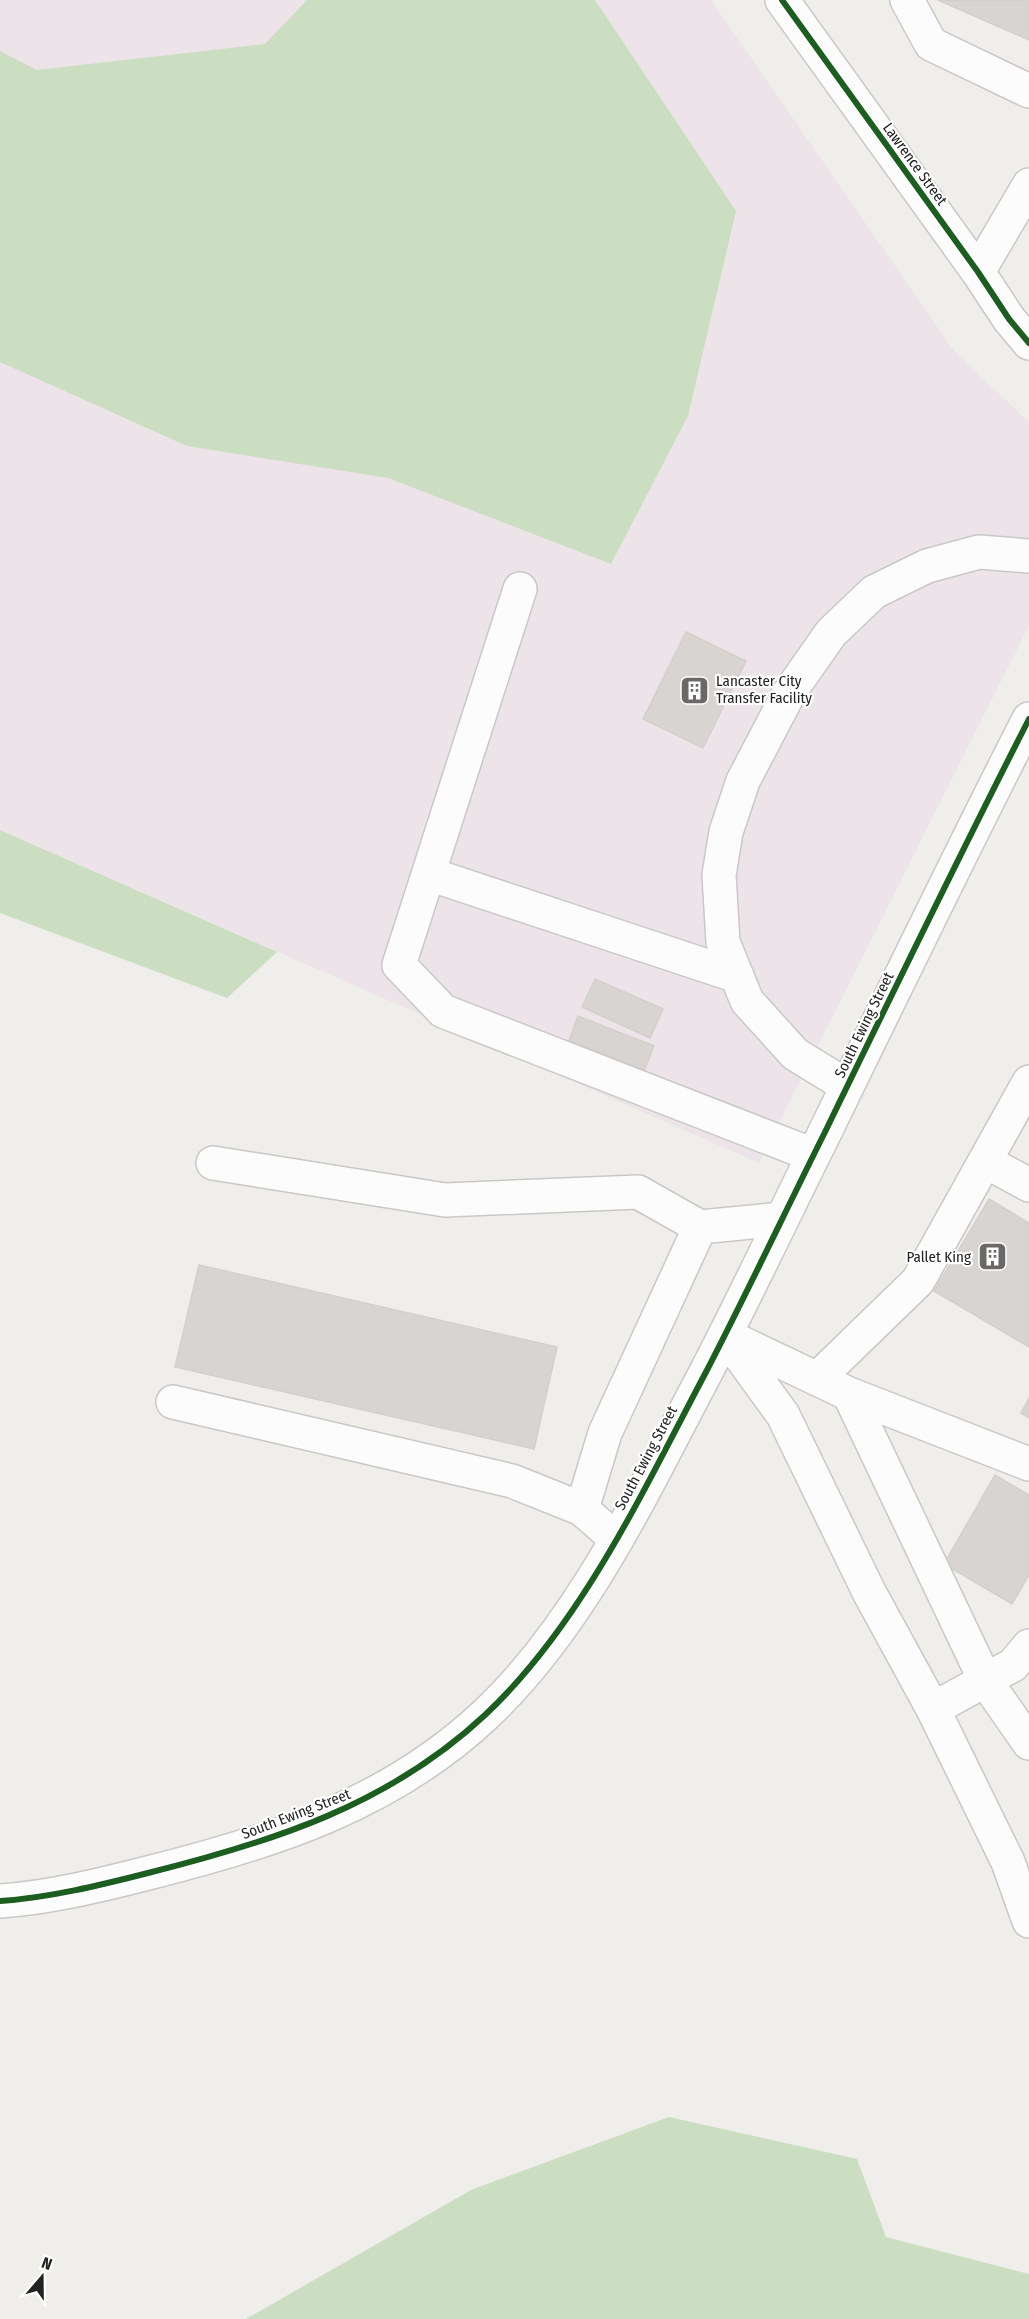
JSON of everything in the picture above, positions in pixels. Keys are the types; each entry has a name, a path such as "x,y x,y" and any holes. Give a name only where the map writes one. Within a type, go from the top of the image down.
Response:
{"street":[{"name":"Lawrence Street","path":"782,0 978,272 1009,319 1029,343"},
{"path":"907,0 931,44 1029,91"},
{"path":"978,272 1029,185"},
{"path":"847,1086 795,1053 747,1001 723,942 719,875 726,832 743,781 789,693 831,633 874,592 927,566 979,552 1029,556"},
{"path":"520,589 399,965 443,1011 813,1155"},
{"name":"South Ewing Street","path":"0,1901 109,1883 226,1852 327,1818 404,1778 485,1715 519,1678 562,1625 616,1539 725,1335 1029,719"},
{"path":"429,874 737,976"},
{"path":"817,1379 918,1281 1029,1082"},
{"path":"985,1161 1029,1185"},
{"path":"213,1163 445,1200 638,1192 700,1227 782,1219"},
{"path":"582,1509 604,1433 700,1227"},
{"path":"725,1335 849,1394 1029,1464"},
{"path":"725,1335 783,1415 869,1592 933,1709 1008,1862 1029,1922"},
{"path":"849,1394 985,1680 1029,1743"},
{"path":"173,1402 512,1481 582,1509 616,1539"},
{"path":"933,1709 1013,1665 1029,1646"}],"shaded area":[{"path":"0,0 711,0 955,352 1029,422 1029,626 759,1163 0,830"}],"green space":[{"path":"307,0 595,0 736,211 688,416 611,564 388,478 187,446 0,362 0,51 37,70 265,44"},
{"path":"0,830 277,952 227,998 0,913"},
{"path":"669,2117 857,2159 886,2237 1029,2274 1029,2319 246,2319 471,2190"}],"building":[{"path":"938,0 1029,0 1029,40"},
{"name":"Lancaster City Transfer Facility","path":"686,632 746,661 703,748 643,719"},
{"path":"595,979 663,1009 650,1038 582,1007"},
{"path":"578,1016 654,1046 644,1071 569,1041"},
{"name":"Pallet King","path":"989,1199 1029,1223 1029,1347 934,1291"},
{"path":"199,1265 557,1347 534,1449 175,1367"},
{"path":"1029,1398 1029,1418 1021,1413"},
{"path":"995,1475 1029,1495 1029,1575 1012,1604 944,1564"}],"cycle path":[{"path":"782,0 978,272 1009,319 1029,343"},
{"path":"0,1901 56,1894 148,1873 239,1848 327,1816 409,1773 448,1746 485,1715 520,1679 552,1639 581,1597 609,1553 659,1462 736,1312 1029,719"}],"place":[{"name":"Lancaster City Transfer Facility","path":"695,690"},
{"name":"Pallet King","path":"992,1257"}]}
